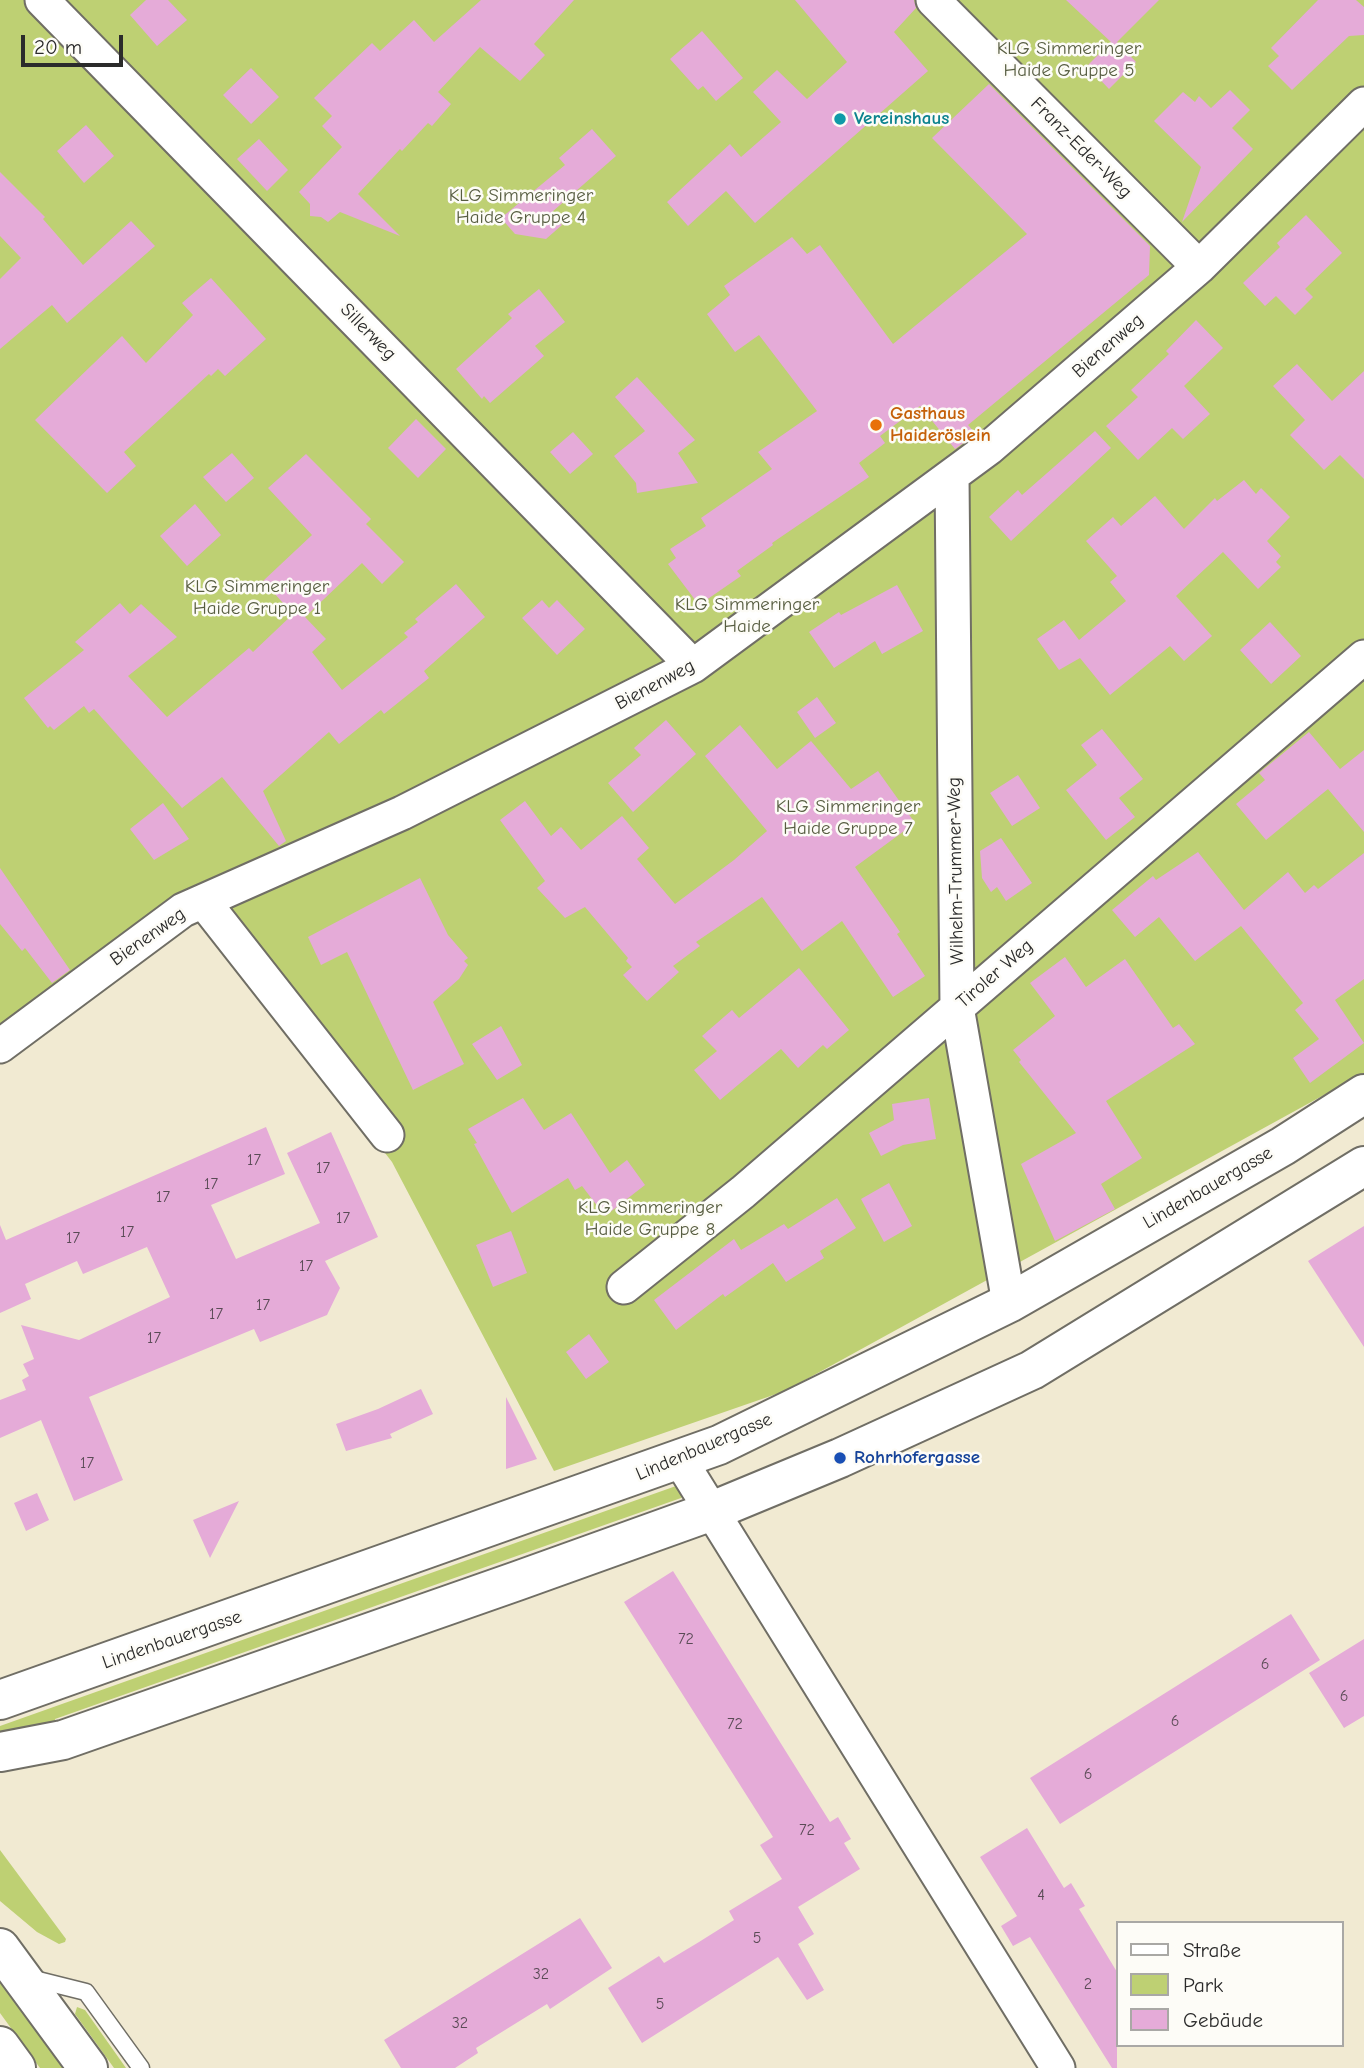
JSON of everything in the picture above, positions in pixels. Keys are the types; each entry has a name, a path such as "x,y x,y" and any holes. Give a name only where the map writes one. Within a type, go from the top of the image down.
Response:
{"street":[{"name":"Sillerweg","path":"42,0 693,666"},
{"name":"Franz-Eder-Weg","path":"933,0 1199,267"},
{"name":"Bienenweg","path":"0,1046 183,910 401,813 693,666 952,477 1199,267 1364,104"},
{"name":"Wilhelm-Trummer-Weg","path":"952,477 957,1007 1009,1303"},
{"name":"Tiroler Weg","path":"624,1287 743,1192 1364,657"},
{"path":"204,902 387,1135"},
{"name":"Lindenbauergasse","path":"0,1700 719,1445 1009,1303 1362,1100"},
{"path":"0,1752 63,1740 712,1511 840,1458 1032,1370 1364,1166"},
{"path":"681,1460 1058,2068"},
{"path":"11,1962 88,2068"},
{"path":"0,2046 16,2068"}],"lane":[{"path":"11,1962 86,1992 141,2068"}],"green space":[{"name":"KLG Simmeringer Haide","path":"0,0 1364,0 1364,1073 785,1391 554,1471 392,1162 198,913 166,901 0,1025"},
{"path":"676,1486 681,1487 684,1495 681,1498 55,1719 56,1726 0,1739 0,1726"},
{"path":"0,1850 66,1939 65,1942 59,1944 37,1932 0,1901"},
{"path":"0,1980 64,2068 40,2068 0,2013"},
{"path":"77,2007 85,2010 126,2068 114,2068 75,2014"}],"building":[{"path":"146,0 168,0 187,20 157,46 130,15"},
{"path":"481,0 574,0 534,44 545,55 520,81 480,47 438,92 451,104 432,126 428,123 402,151 400,149 358,194 400,236 340,212 328,222 321,217 310,216 310,204 299,192 342,147 322,126 332,116 314,98 372,43 380,51 414,20 434,42"},
{"path":"795,0 914,0 916,8 894,32 928,71 755,223 726,191 688,226 667,202 730,144 741,157 781,122 753,92 777,70 807,99 847,62"},
{"path":"1066,0 1159,0 1117,42 1136,62 1109,89 1087,66 1111,42"},
{"path":"1318,0 1356,0 1364,7 1364,35 1349,36 1292,90 1268,66 1279,56 1271,48"},
{"path":"702,31 743,78 716,101 703,86 698,90 670,59"},
{"path":"251,68 279,97 251,124 223,95"},
{"path":"989,84 1150,246 1149,275 968,425 976,434 955,449 920,406 880,436 885,443 859,463 869,477 772,543 773,545 737,571 741,576 699,605 668,564 676,558 670,549 706,526 701,518 772,469 758,452 817,411 759,335 735,352 707,314 730,295 724,286 792,237 807,254 820,245 893,344 1027,234 932,138"},
{"path":"1230,90 1250,110 1232,128 1253,149 1182,222 1201,167 1154,121 1183,92 1195,102 1199,96 1211,108"},
{"path":"86,125 114,156 84,183 57,151"},
{"path":"592,129 616,156 552,212 562,225 546,239 515,234 501,218 565,165 559,158"},
{"path":"259,139 288,170 267,191 237,159"},
{"path":"0,172 45,217 43,219 83,265 131,221 155,246 67,323 52,305 0,349 0,279 21,258 0,236"},
{"path":"1306,215 1342,253 1305,289 1313,297 1295,315 1276,296 1265,306 1243,283 1280,247 1277,243"},
{"path":"211,278 266,339 225,376 218,369 211,376 209,374 124,452 136,466 107,493 35,420 122,336 146,363 193,315 182,303"},
{"path":"539,289 565,322 535,346 544,356 490,403 484,396 482,399 456,369 512,318 508,314"},
{"path":"1196,320 1223,348 1184,386 1210,414 1183,439 1172,428 1138,460 1106,426 1138,397 1131,390 1169,354 1166,351"},
{"path":"1297,364 1332,401 1364,371 1364,479 1340,455 1324,470 1290,435 1305,420 1273,386"},
{"path":"637,377 695,440 678,453 698,483 637,493 636,483 614,456 645,431 615,397"},
{"path":"416,419 446,449 418,478 388,448"},
{"path":"1095,431 1111,448 1011,541 989,517 1018,490 1022,495"},
{"path":"573,432 593,454 570,474 550,452"},
{"path":"232,453 254,478 226,502 203,477"},
{"path":"306,454 371,519 366,524 404,562 382,584 362,563 305,617 326,639 312,652 342,690 408,637 404,633 418,622 415,619 456,584 485,617 424,671 429,678 384,714 381,710 339,744 329,732 263,791 286,841 279,846 222,777 182,808 94,709 89,713 84,706 54,730 50,726 48,728 24,698 84,650 75,642 120,603 130,614 141,604 177,637 128,676 167,717 249,648 253,652 293,614 263,581 312,535 268,488"},
{"path":"1244,480 1256,494 1261,488 1290,517 1267,541 1281,556 1276,562 1281,567 1258,589 1223,552 1176,596 1212,636 1184,661 1170,646 1110,695 1080,658 1059,670 1037,639 1064,620 1079,640 1126,601 1110,582 1117,576 1086,541 1113,517 1121,526 1155,496 1184,529 1215,498 1217,501"},
{"path":"195,504 221,535 187,566 160,536"},
{"path":"897,585 923,631 882,654 875,641 834,668 809,632 839,612 841,615"},
{"path":"542,600 549,608 557,600 585,629 557,655 522,618"},
{"path":"1270,622 1301,656 1271,684 1240,650"},
{"path":"817,697 836,723 815,738 797,712"},
{"path":"666,720 696,754 633,812 608,783 641,755 634,748"},
{"path":"740,725 777,769 811,741 851,789 878,771 915,823 855,867 900,932 897,934 925,976 893,997 842,921 802,951 762,897 696,942 700,946 673,966 679,972 647,1001 623,975 632,967 626,961 628,958 585,907 565,918 537,888 545,881 500,820 525,801 551,836 561,827 581,850 622,816 649,848 637,859 675,904 734,860 767,831 705,756"},
{"path":"1102,729 1143,779 1119,798 1135,817 1106,840 1066,790 1097,765 1081,745"},
{"path":"1309,732 1340,769 1364,750 1364,832 1328,789 1266,840 1236,804 1265,780 1259,773"},
{"path":"1018,775 1040,808 1012,826 990,793"},
{"path":"163,803 189,839 154,860 130,829"},
{"path":"1001,838 1032,883 1006,901 997,887 991,892 982,878 980,851"},
{"path":"1198,852 1244,910 1288,872 1305,893 1314,885 1318,889 1364,853 1364,979 1335,1000 1364,1043 1310,1083 1293,1058 1319,1039 1295,1010 1303,1003 1241,926 1195,961 1159,917 1135,937 1112,910 1153,876 1156,880"},
{"path":"0,868 70,970 52,983 25,948 22,951 0,924"},
{"path":"420,878 448,935 468,958 464,961 468,965 459,979 433,1002 464,1064 413,1090 347,952 321,965 308,937"},
{"path":"1065,957 1086,987 1125,959 1173,1028 1179,1024 1195,1044 1106,1101 1142,1158 1101,1184 1115,1209 1055,1241 1021,1164 1076,1133 1019,1062 1021,1060 1013,1050 1055,1016 1030,983"},
{"path":"799,968 849,1030 827,1049 823,1045 798,1068 781,1049 720,1100 694,1070 717,1051 702,1036 732,1010 739,1018"},
{"path":"501,1026 522,1065 497,1080 472,1044"},
{"path":"523,1098 544,1130 571,1113 610,1173 627,1160 645,1185 605,1216 582,1186 575,1190 568,1178 512,1213 468,1129"},
{"path":"929,1098 936,1139 903,1145 881,1156 869,1133 894,1120 892,1104"},
{"path":"266,1127 285,1174 211,1205 236,1259 320,1223 287,1153 331,1132 378,1237 325,1261 340,1288 327,1315 260,1342 254,1329 89,1397 123,1480 74,1501 41,1420 0,1438 0,1400 26,1390 22,1380 29,1376 23,1364 34,1359 21,1325 79,1340 170,1297 147,1247 83,1274 77,1261 25,1284 31,1299 0,1313 0,1225 6,1240"},
{"path":"889,1183 912,1226 884,1242 861,1199"},
{"path":"837,1198 856,1228 820,1251 824,1258 786,1282 773,1263 725,1297 723,1294 676,1330 654,1300 734,1239 741,1250 784,1224 788,1229"},
{"path":"1364,1226 1364,1347 1308,1261"},
{"path":"511,1231 527,1273 493,1287 476,1245"},
{"path":"589,1334 609,1362 586,1379 566,1352"},
{"path":"421,1389 433,1414 390,1434 392,1438 346,1451 336,1424 378,1409"},
{"path":"506,1397 537,1459 506,1469"},
{"path":"37,1493 49,1520 26,1531 14,1503"},
{"path":"239,1501 210,1558 193,1520"},
{"path":"673,1571 830,1822 838,1817 851,1839 844,1843 860,1869 798,1907 814,1934 798,1944 824,1990 807,2000 778,1957 642,2043 608,1988 659,1956 664,1963 699,1942 734,1920 729,1911 782,1879 760,1845 773,1837 624,1602"},
{"path":"1291,1614 1320,1660 1060,1824 1030,1778"},
{"path":"1364,1639 1364,1716 1344,1728 1309,1673"},
{"path":"1027,1828 1064,1888 1071,1883 1085,1906 1079,1909 1116,1970 1117,2068 1112,2068 1030,1937 1013,1946 1001,1926 1017,1916 980,1857"},
{"path":"580,1918 612,1968 550,2009 547,2004 476,2048 478,2053 455,2068 401,2068 384,2040"}],"place":[{"name":"Vereinshaus","path":"840,119"},
{"name":"Gasthaus Haideröslein","path":"876,425"},
{"name":"Rohrhofergasse","path":"840,1458"}],"park label":[{"name":"KLG Simmeringer Haide Gruppe 5","path":"1069,60"},
{"name":"KLG Simmeringer Haide Gruppe 4","path":"521,207"},
{"name":"KLG Simmeringer Haide Gruppe 1","path":"257,598"},
{"name":"KLG Simmeringer Haide Gruppe 7","path":"848,818"},
{"name":"KLG Simmeringer Haide Gruppe 8","path":"650,1219"}]}
